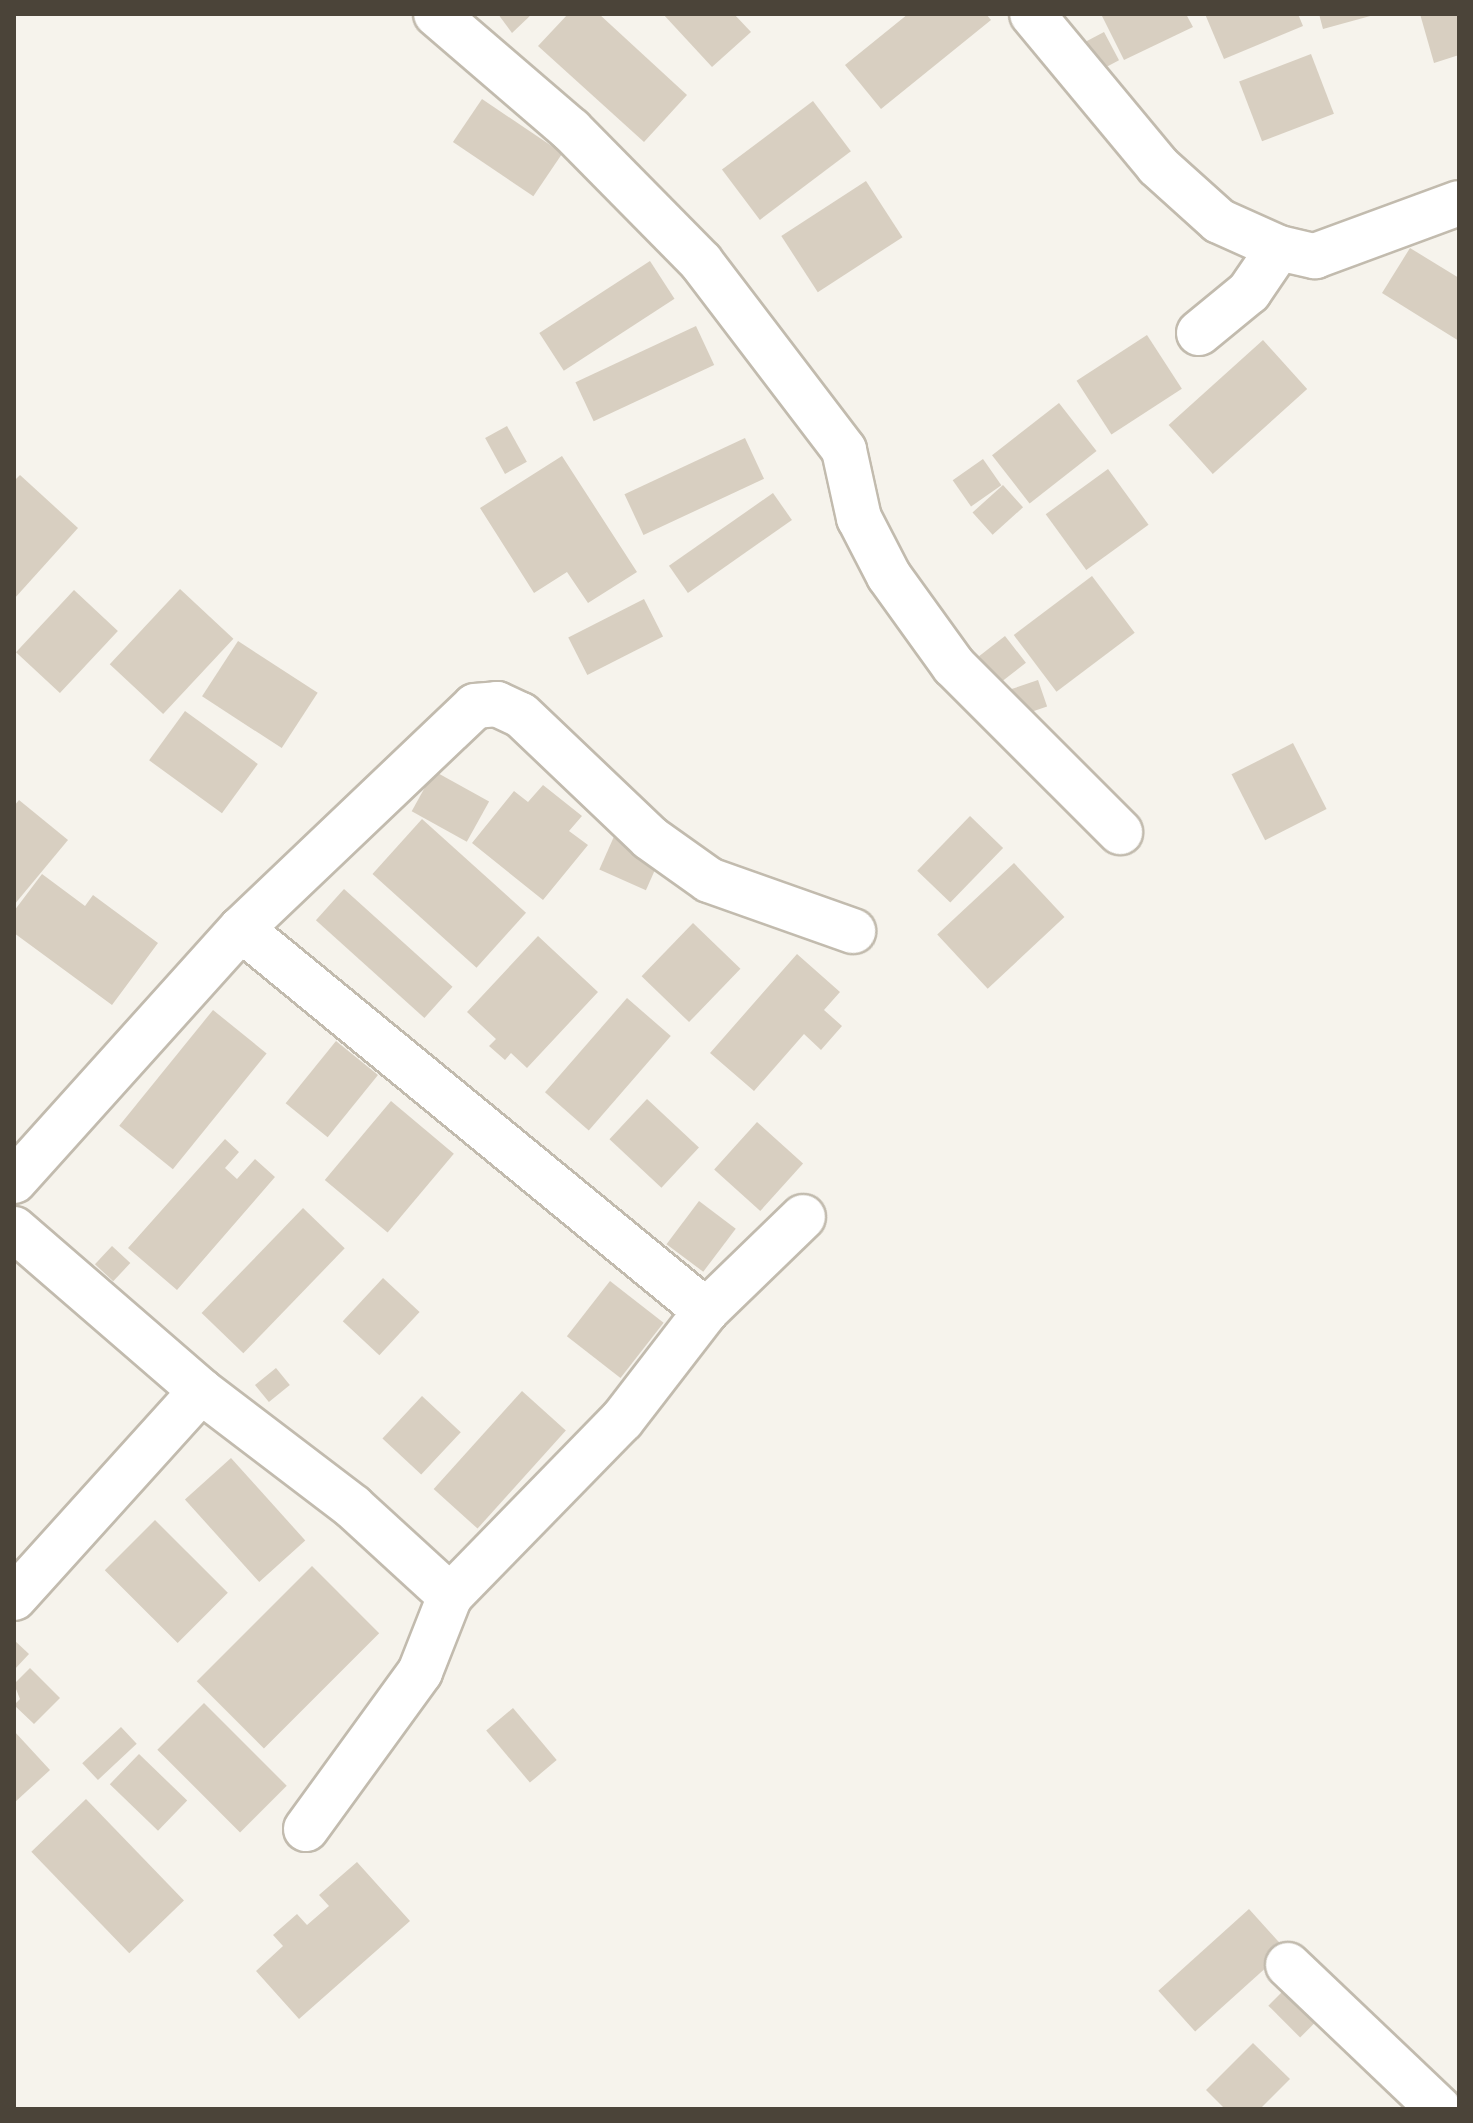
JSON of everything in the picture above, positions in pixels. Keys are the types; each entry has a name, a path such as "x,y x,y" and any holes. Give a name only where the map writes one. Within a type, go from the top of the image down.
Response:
{"street":[{"path":"436,14 571,130 701,262 844,450 859,518 889,576 954,666 1120,832"},
{"path":"1032,14 1158,166 1219,221 1279,248 1315,256 1459,203"},
{"path":"1199,333 1249,292 1279,248"},
{"path":"14,1181 241,929 475,706 497,704 521,715 650,838 709,880 853,931"},
{"path":"241,929 706,1311"},
{"path":"306,1829 420,1672 450,1596 622,1420 706,1311 803,1217"},
{"path":"14,1229 201,1391 353,1507 450,1596"},
{"path":"14,1598 201,1391"},
{"path":"1288,1965 1439,2109"}],"building":[{"path":"498,14 532,14 512,33"},
{"path":"568,14 599,14 687,95 644,142 538,46"},
{"path":"663,14 734,14 751,32 712,67"},
{"path":"908,14 986,14 991,20 881,109 845,65"},
{"path":"1101,14 1186,14 1193,27 1124,60"},
{"path":"1205,14 1298,14 1303,26 1224,59"},
{"path":"1319,14 1374,14 1374,15 1323,29"},
{"path":"1420,14 1459,14 1459,55 1434,63"},
{"path":"1104,32 1119,60 1093,74 1078,46"},
{"path":"1311,54 1334,114 1262,141 1239,82"},
{"path":"482,99 562,153 533,196 453,142"},
{"path":"813,101 851,151 760,220 722,170"},
{"path":"866,181 902,237 818,292 781,236"},
{"path":"1410,248 1459,278 1459,341 1382,293"},
{"path":"650,261 675,299 564,371 539,333"},
{"path":"696,326 714,365 594,421 575,382"},
{"path":"1147,335 1182,389 1111,434 1077,381"},
{"path":"1263,340 1307,389 1213,474 1169,425"},
{"path":"1059,403 1097,451 1030,503 992,455"},
{"path":"507,426 527,462 505,474 485,438"},
{"path":"745,438 764,479 643,535 624,494"},
{"path":"562,456 637,572 588,603 567,572 534,593 480,508"},
{"path":"983,459 1001,485 971,506 953,480"},
{"path":"1108,469 1149,525 1086,570 1046,514"},
{"path":"20,475 78,528 14,599 14,481"},
{"path":"1003,485 1023,507 993,535 973,512"},
{"path":"773,493 792,520 688,593 669,566"},
{"path":"1092,576 1135,633 1056,692 1014,635"},
{"path":"180,589 233,639 163,714 110,664"},
{"path":"74,590 118,631 60,693 16,652"},
{"path":"644,599 663,636 587,675 568,638"},
{"path":"1005,636 1026,663 1000,683 979,656"},
{"path":"238,641 318,693 282,748 202,696"},
{"path":"1038,680 1047,706 1021,716 1012,689"},
{"path":"185,711 258,764 222,813 149,760"},
{"path":"1293,743 1327,809 1265,840 1232,774"},
{"path":"434,771 489,802 467,842 412,811"},
{"path":"543,785 582,816 569,831 588,845 543,900 472,843 514,791 528,802"},
{"path":"19,800 68,840 14,905 14,806"},
{"path":"970,816 1003,848 950,903 917,871"},
{"path":"422,819 526,913 477,968 372,874"},
{"path":"616,832 663,853 646,890 599,869"},
{"path":"1014,863 1064,917 988,989 937,935"},
{"path":"42,874 85,906 93,895 158,943 112,1005 14,933 14,911"},
{"path":"344,889 452,987 424,1018 316,920"},
{"path":"693,923 740,969 689,1022 642,976"},
{"path":"538,936 598,992 527,1068 511,1053 505,1060 489,1046 496,1039 467,1012"},
{"path":"797,954 840,992 824,1010 842,1026 821,1050 804,1034 754,1091 710,1053"},
{"path":"627,998 671,1036 589,1130 545,1092"},
{"path":"213,1010 267,1053 173,1169 119,1126"},
{"path":"336,1041 378,1075 328,1137 286,1103"},
{"path":"647,1099 699,1147 661,1188 609,1139"},
{"path":"391,1101 454,1154 388,1233 325,1180"},
{"path":"757,1122 803,1163 760,1211 714,1170"},
{"path":"225,1139 239,1152 225,1168 237,1179 255,1159 275,1177 177,1290 128,1248"},
{"path":"699,1201 736,1229 703,1272 667,1244"},
{"path":"303,1208 345,1248 243,1353 202,1313"},
{"path":"112,1246 130,1263 113,1281 95,1264"},
{"path":"383,1278 420,1312 379,1355 343,1321"},
{"path":"610,1281 664,1323 620,1378 567,1336"},
{"path":"276,1368 290,1385 269,1402 255,1385"},
{"path":"522,1391 566,1430 478,1529 434,1489"},
{"path":"422,1396 461,1432 421,1475 382,1438"},
{"path":"231,1458 305,1540 259,1582 185,1499"},
{"path":"155,1520 228,1593 178,1643 105,1570"},
{"path":"312,1566 379,1633 264,1748 197,1681"},
{"path":"14,1640 29,1654 14,1670"},
{"path":"30,1668 60,1698 34,1724 14,1705 20,1699 14,1684"},
{"path":"204,1703 287,1786 240,1832 157,1750"},
{"path":"513,1708 557,1760 530,1783 486,1730"},
{"path":"121,1727 137,1744 98,1780 82,1763"},
{"path":"14,1731 50,1770 14,1803"},
{"path":"139,1754 187,1801 158,1831 110,1784"},
{"path":"86,1799 184,1900 129,1953 31,1852"},
{"path":"357,1862 410,1921 299,2019 256,1971 283,1946 273,1935 297,1914 307,1925 329,1906 319,1895"},
{"path":"1249,1909 1286,1950 1195,2032 1158,1991"},
{"path":"1286,1988 1318,2020 1300,2037 1268,2006"},
{"path":"1253,2043 1290,2079 1260,2109 1225,2109 1206,2090"}]}
